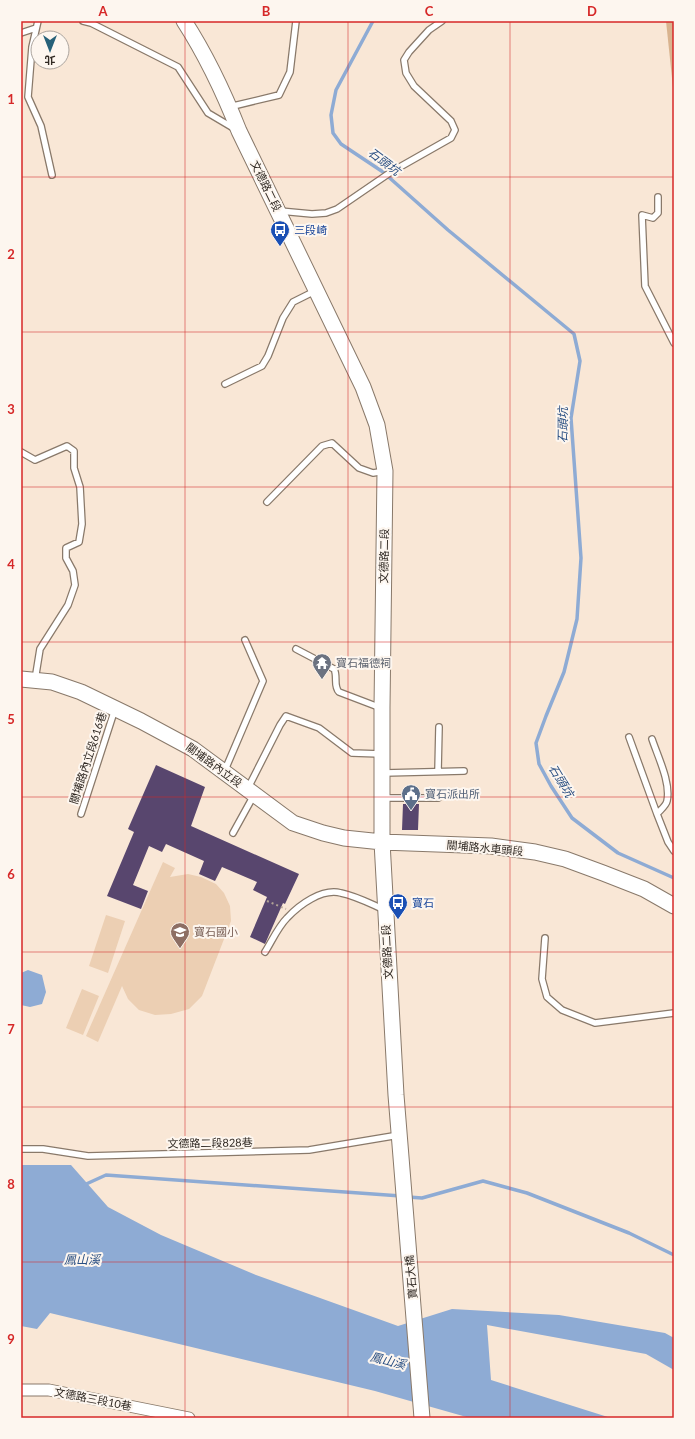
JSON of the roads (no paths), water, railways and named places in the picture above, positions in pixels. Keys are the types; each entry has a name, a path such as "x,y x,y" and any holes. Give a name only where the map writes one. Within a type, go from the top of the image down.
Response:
{"main road":[{"name":"文德路二段","path":"184,21 208,64 317,290 363,387 377,425 385,471 381,773 382,842 396,1095 400,1135"},
{"name":"關埔路內立段","path":"28,680 52,682 81,692 193,748 293,823 344,838 382,842"},
{"name":"關埔路水車頭段","path":"382,842 491,846 535,852 565,859 603,873 644,890 674,906"},
{"name":"寶石大橋","path":"400,1135 422,1418"}],"street":[{"name":"文德路三段10巷","path":"21,1390 49,1390 188,1418"}],"lane":[{"path":"38,21 32,47 28,97 41,126 52,175"},
{"path":"83,21 92,23 178,67 208,113 239,131"},
{"path":"229,107 279,95 290,72 296,21"},
{"path":"278,211 312,214 326,212 337,208 391,172 451,138 455,130 451,121 414,86 406,73 404,60 408,52 429,30 442,21"},
{"path":"21,32 36,28"},
{"path":"658,197 658,213 653,218 642,215 645,286 674,341"},
{"path":"225,384 262,366 268,356 283,318 292,302 317,290"},
{"path":"267,502 322,446 332,443 359,468 373,473 385,471"},
{"path":"21,452 35,460 67,446 74,451 74,468 80,487 82,524 79,542 66,548 66,558 73,571 75,585 68,605 40,649 28,680"},
{"path":"224,772 263,681 245,640"},
{"path":"296,649 334,669 336,686 339,692 382,708"},
{"name":"關埔路內立段616巷","path":"80,814 115,708"},
{"path":"233,833 280,725 286,716 319,728 352,753 382,754"},
{"path":"438,772 439,727"},
{"path":"629,737 668,842 674,851"},
{"path":"652,739 665,777 667,791 666,803 657,814"},
{"path":"381,773 464,771"},
{"path":"381,798 438,798"},
{"path":"265,952 287,918 310,900 331,892 341,893 385,910"},
{"path":"545,938 542,979 547,997 562,1010 595,1023 674,1013"},
{"name":"文德路二段828巷","path":"21,1149 43,1149 88,1156 309,1150 400,1135"}],"water":[{"path":"28,970 42,975 46,992 42,1004 30,1007 21,1005 21,973"},
{"name":"鳳山溪","path":"21,1165 71,1165 108,1207 161,1235 256,1275 398,1326 452,1309 559,1315 665,1333 674,1338 674,1370 646,1354 487,1325 491,1380 611,1418 470,1418 375,1391 50,1313 37,1329 21,1326"}],"waterway":[{"name":"石頭坑","path":"373,21 336,90 331,115 333,133 341,144 383,172 448,230 574,334 580,361 571,418 581,558 577,619 564,672 536,743 539,764 551,786 572,818 618,853 674,878"},
{"path":"84,1185 106,1175 401,1196"},
{"path":"408,1197 422,1198 483,1181 527,1193 629,1233 674,1255"}],"place":[{"name":"三段崎","path":"280,247"},
{"name":"寶石福德祠","path":"322,680"},
{"name":"寶石派出所","path":"411,811"},
{"name":"寶石","path":"398,920"},
{"name":"寶石國小","path":"180,949"}]}
